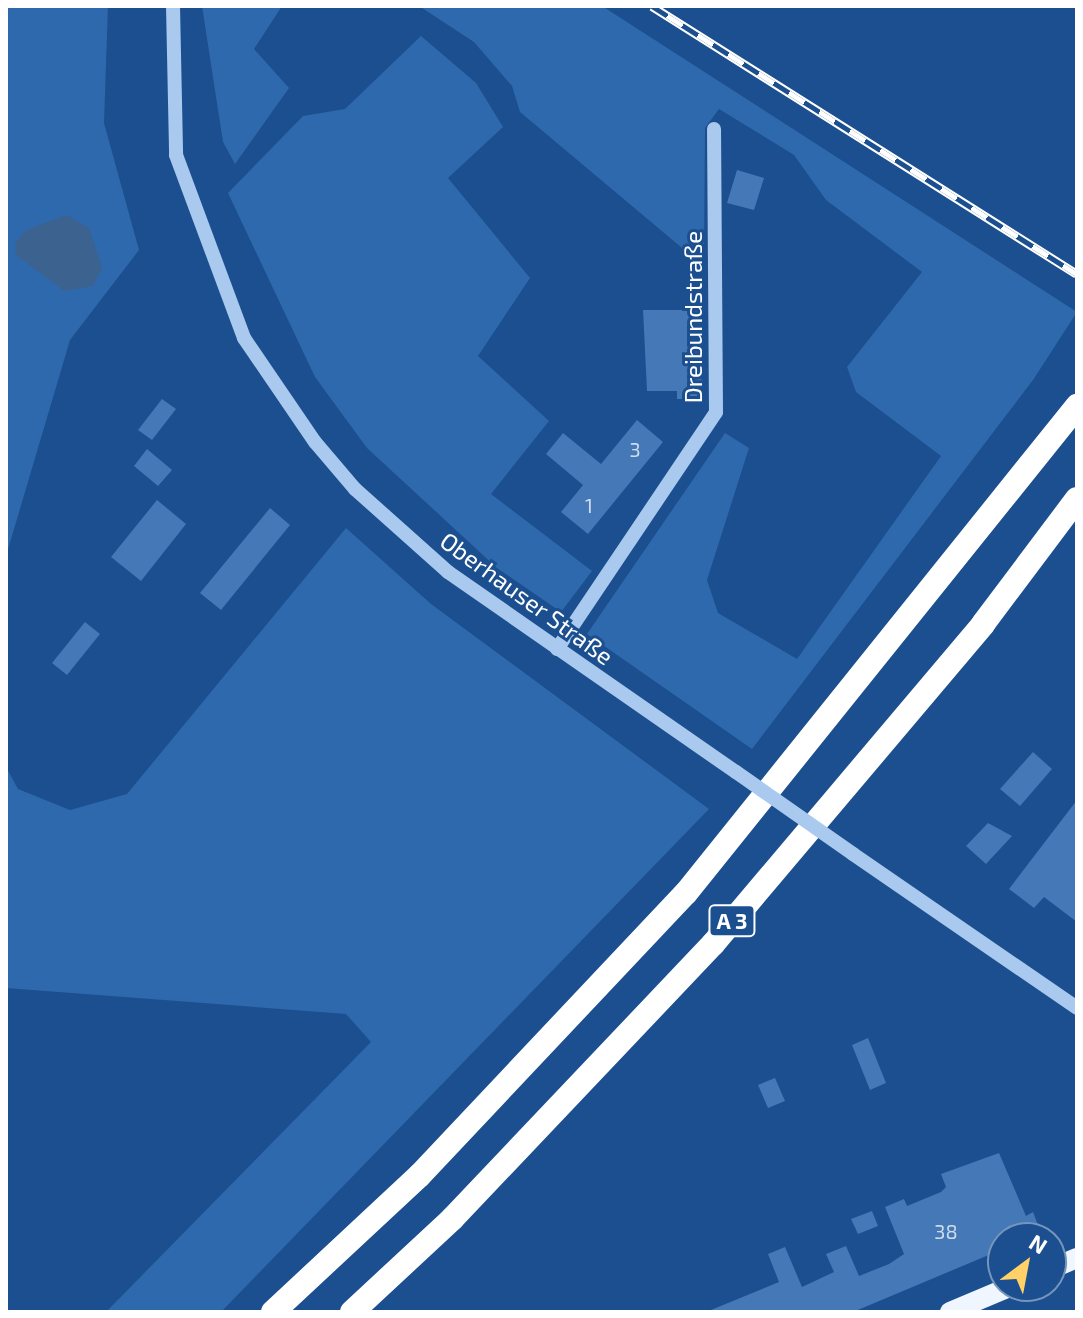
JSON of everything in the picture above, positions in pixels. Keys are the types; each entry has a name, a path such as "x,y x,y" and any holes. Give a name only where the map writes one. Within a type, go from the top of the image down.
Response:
{"highway":[{"name":"A 3","path":"273,1312 419,1176 686,893 1077,406"},
{"name":"A 3","path":"352,1312 452,1219 713,944 983,624 1077,499"}],"main road":[{"path":"950,1312 987,1296"}],"street":[{"name":"Oberhauser Straße","path":"173,6 176,155 244,338 315,442 355,489 448,572 1077,1008"},
{"name":"Dreibundstraße","path":"557,649 716,412 714,129"}],"shaded area":[{"path":"6,6 108,6 104,123 139,250 70,340 6,556"},
{"path":"202,6 282,6 254,49 289,88 235,164 223,142"},
{"path":"419,6 602,6 1077,312 1033,380 752,749 587,634 725,433 749,448 707,580 718,613 797,659 941,456 856,392 847,367 922,272 826,200 794,155 719,109 705,128 704,257 694,258 520,112 512,86 474,42"},
{"path":"421,36 476,83 503,127 448,178 530,278 478,356 549,421 491,494 592,571 561,612 497,568 367,448 315,377 228,193 303,116 345,109"},
{"path":"67,215 89,228 102,268 93,286 64,291 16,255 15,244 26,230"},
{"path":"346,528 431,604 709,809 221,1312 106,1312 371,1042 346,1014 6,988 6,767 18,789 70,810 127,794"}],"building":[{"path":"737,170 764,178 754,210 727,203"},
{"path":"643,310 699,310 702,399 677,399 677,391 647,391"},
{"path":"162,399 176,409 152,440 138,430"},
{"path":"637,420 663,442 588,534 561,512 583,485 546,454 563,433 601,464"},
{"path":"147,449 172,470 158,486 134,466"},
{"path":"157,500 186,524 141,581 111,557"},
{"path":"270,508 290,525 221,610 200,593"},
{"path":"85,622 100,634 67,675 52,663"},
{"path":"1033,752 1052,769 1020,806 1000,789"},
{"path":"1077,800 1077,922 1044,897 1034,908 1009,889"},
{"path":"988,823 1012,836 986,864 966,846"},
{"path":"868,1038 886,1083 870,1090 852,1045"},
{"path":"775,1078 785,1101 768,1108 758,1085"},
{"path":"999,1153 1026,1216 1033,1212 1037,1222 987,1222 987,1256 853,1312 706,1312 779,1282 768,1254 785,1247 802,1287 834,1272 826,1254 846,1246 859,1276 889,1264 904,1254 885,1207 904,1199 907,1206 941,1192 946,1187 941,1174"},
{"path":"872,1211 878,1226 858,1234 851,1219"}],"railway":[{"path":"652,6 1077,274"}]}
